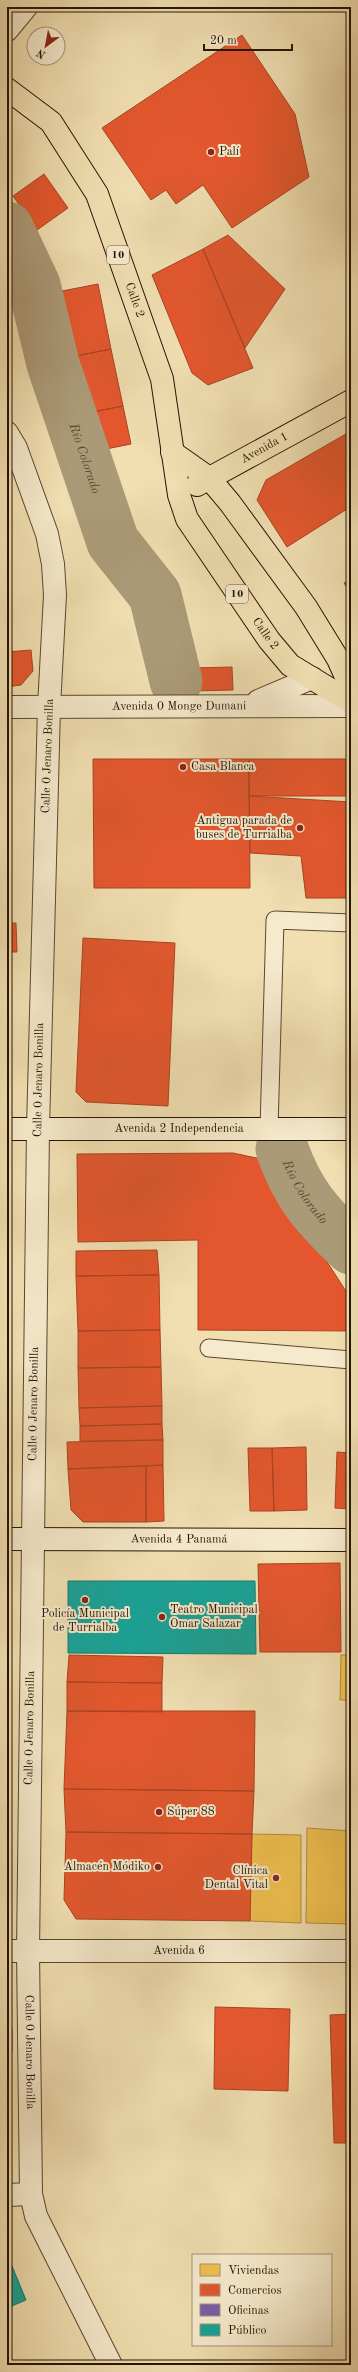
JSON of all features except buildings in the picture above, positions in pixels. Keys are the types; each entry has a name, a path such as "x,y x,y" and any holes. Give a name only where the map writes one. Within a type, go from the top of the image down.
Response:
{"main road":[{"name":"Calle 2","path":"7,89 51,122 97,194 162,379 179,495 187,519 269,640 290,665 351,702"},
{"name":"Avenida 1","path":"179,495 351,401"},
{"path":"172,452 209,478 306,607 338,659 351,688"}],"street":[{"path":"7,30 26,7"},
{"name":"Calle 0 Jenaro Bonilla","path":"7,433 16,448 47,534 53,564 55,595 49,707 38,1129 33,1539 17,1951 31,2194 36,2216 110,2365"},
{"path":"247,705 312,678"},
{"name":"Avenida 0 Monge Dumani","path":"7,707 247,705 351,706"},
{"name":"Avenida 2 Independencia","path":"7,1129 351,1129"},
{"name":"Avenida 4 Panamá","path":"7,1539 351,1540"},
{"name":"Avenida 6","path":"17,1951 351,1951"},
{"path":"7,2195 31,2194"}],"lane":[{"path":"269,1129 275,920 351,923"},
{"path":"209,1348 351,1360"}],"waterway":[{"name":"Río Colorado","path":"7,228 34,285 53,364 113,542 155,595 176,681"},
{"name":"Río Colorado","path":"282,1149 288,1165 302,1192 318,1214 351,1248"}],"place":[{"name":"Palí","path":"211,152"},
{"name":"Casa Blanca","path":"183,767"},
{"name":"Antigua parada de buses de Turrialba","path":"300,828"},
{"name":"Policía Municipal de Turrialba","path":"85,1600"},
{"name":"Teatro Municipal Omar Salazar","path":"162,1617"},
{"name":"Súper 88","path":"159,1812"},
{"name":"Almacén Módiko","path":"158,1867"},
{"name":"Clínica Dental Vital","path":"276,1878"}]}
